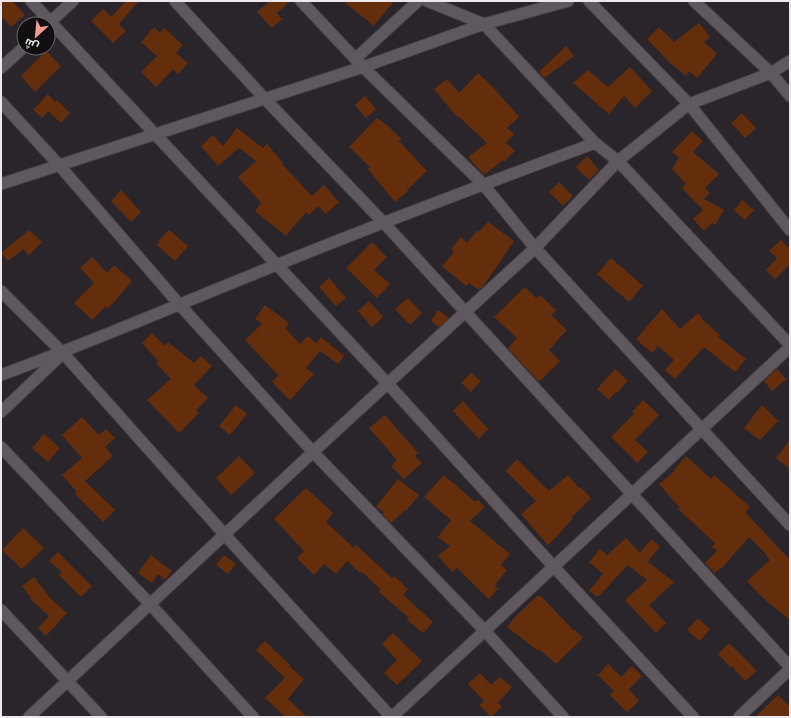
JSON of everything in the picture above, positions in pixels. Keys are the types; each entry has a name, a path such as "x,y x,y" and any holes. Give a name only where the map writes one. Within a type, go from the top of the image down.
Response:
{"street":[{"path":"31,1 43,16"},
{"path":"56,17 73,1"},
{"path":"176,1 466,312 790,668 739,717"},
{"path":"302,1 359,63 483,184 535,248 790,525"},
{"path":"359,63 418,1"},
{"path":"1,291 63,353 225,535 391,717 790,346 618,161 595,143 484,24 427,1"},
{"path":"1,184 265,98 359,63 484,24 568,1"},
{"path":"589,1 689,104 790,230"},
{"path":"694,1 771,73 790,96"},
{"path":"56,30 277,264 693,717"},
{"path":"1,68 16,54"},
{"path":"29,717 312,452 535,248 618,161 689,104 771,73 790,61"},
{"path":"1,102 312,452 485,631 564,717"},
{"path":"1,375 63,353 277,264 483,184 595,143"},
{"path":"1,412 63,353"},
{"path":"1,447 150,604 253,717"},
{"path":"1,610 101,717"}],"building":[{"path":"1,1 12,1 25,15 16,16 16,23 11,27 1,16"},
{"path":"126,1 139,1 119,24 126,31 113,43 91,21 103,9 111,17"},
{"path":"270,1 290,1 277,13 282,19 272,28 257,12"},
{"path":"343,1 394,1 374,26"},
{"path":"699,23 710,37 704,42 717,54 697,78 689,71 686,76 669,62 647,39 659,27 674,42"},
{"path":"154,27 160,33 164,28 183,45 176,53 188,63 178,74 173,69 156,87 141,72 157,56 141,42"},
{"path":"566,46 574,56 544,78 539,72"},
{"path":"41,56 51,56 61,66 35,92 21,76"},
{"path":"630,67 652,91 635,108 624,96 609,114 573,83 588,70 608,87"},
{"path":"478,73 492,86 519,117 507,128 514,134 506,143 515,151 504,162 503,160 484,175 468,157 487,143 458,116 457,117 434,89 447,79 459,93"},
{"path":"48,94 55,102 57,100 70,113 61,123 48,111 42,118 33,110"},
{"path":"365,96 376,109 366,118 355,105"},
{"path":"742,113 756,128 745,138 731,123"},
{"path":"377,118 387,125 401,139 399,141 427,171 395,202 368,169 370,167 349,147"},
{"path":"237,128 263,148 267,144 283,163 282,164 312,196 324,185 339,202 326,214 318,206 309,215 306,212 286,236 255,211 261,203 238,177 256,161 239,148 218,166 201,146 213,135 223,146"},
{"path":"692,131 703,141 693,152 719,174 705,188 710,193 704,199 724,210 715,225 712,223 704,231 693,219 703,210 682,188 686,184 672,169 679,158 672,152"},
{"path":"587,156 599,170 589,180 576,167"},
{"path":"559,182 573,196 563,206 549,192"},
{"path":"121,190 141,212 131,222 111,201"},
{"path":"742,200 754,210 745,220 734,210"},
{"path":"488,222 514,241 479,290 469,283 466,286 442,266 454,252 451,249 461,237 467,243 477,231 478,232"},
{"path":"29,230 42,242 29,255 23,249 8,261 1,253"},
{"path":"169,230 188,246 175,261 157,245 160,242 158,241"},
{"path":"781,240 790,249 790,264 775,279 766,270 777,258 769,251"},
{"path":"372,242 387,257 374,270 390,284 377,298 346,268"},
{"path":"92,257 107,273 114,265 132,281 108,309 106,306 92,320 74,303 94,283 80,268"},
{"path":"611,258 643,286 629,302 597,274"},
{"path":"329,278 346,298 336,306 319,287"},
{"path":"525,287 536,298 540,295 556,310 551,315 567,330 549,350 560,361 539,382 508,348 517,338 494,317"},
{"path":"408,298 422,313 410,325 395,309"},
{"path":"369,301 383,317 372,327 358,311"},
{"path":"265,305 289,323 285,328 300,344 308,336 316,343 321,337 344,356 338,364 320,351 306,368 314,374 290,400 272,382 278,375 245,340 262,324 255,319"},
{"path":"662,309 680,329 698,313 705,322 720,335 718,337 746,359 735,372 704,347 675,379 665,370 674,360 658,346 652,353 636,339"},
{"path":"438,310 449,318 439,327 431,321"},
{"path":"152,333 165,346 168,342 194,363 201,356 212,366 194,385 208,398 196,410 199,413 179,433 147,400 171,379 156,363 158,361 142,343"},
{"path":"615,369 628,381 609,400 597,389"},
{"path":"777,369 786,379 772,391 764,381"},
{"path":"471,373 481,381 471,392 461,383"},
{"path":"643,400 659,415 635,440 648,452 637,463 611,437 634,414 632,412"},
{"path":"463,401 488,429 479,439 453,411"},
{"path":"236,405 247,414 230,435 219,426"},
{"path":"762,405 778,421 760,440 744,428"},
{"path":"385,415 418,453 415,456 422,463 404,479 391,466 397,460 369,428"},
{"path":"82,417 99,435 106,429 115,438 105,447 113,456 85,481 115,510 103,522 75,494 77,492 62,475 82,458 62,435"},
{"path":"44,434 60,448 48,462 32,448"},
{"path":"790,440 790,469 776,458"},
{"path":"239,456 255,473 231,495 216,478"},
{"path":"686,456 711,479 714,475 750,507 745,512 790,560 790,620 763,598 747,581 770,560 749,537 721,569 720,568 715,573 705,563 717,551 712,547 715,543 678,509 680,508 659,484 675,471 674,470"},
{"path":"517,459 549,491 568,475 579,488 581,487 591,498 548,545 521,514 536,501 506,471"},
{"path":"444,475 475,502 478,500 485,507 470,521 510,554 501,565 507,570 495,585 498,589 489,599 457,568 452,572 438,556 450,546 438,537 451,520 424,497"},
{"path":"398,479 419,495 406,511 405,510 391,523 382,514 384,512 376,507"},
{"path":"306,488 333,513 326,522 354,548 356,545 392,578 394,576 408,589 403,595 433,622 423,633 407,620 409,618 379,592 381,590 362,572 360,573 347,561 336,574 324,564 314,575 297,558 304,551 274,519"},
{"path":"23,528 44,548 22,569 2,550"},
{"path":"626,538 640,553 651,539 660,546 648,562 674,582 649,605 666,623 656,633 625,600 647,580 628,565 598,597 589,591 603,574 589,562 600,549 607,555"},
{"path":"58,552 92,586 81,597 59,575 62,572 49,561"},
{"path":"151,555 172,571 165,580 158,574 152,583 138,573"},
{"path":"224,555 236,564 228,574 216,565"},
{"path":"34,577 50,598 67,613 46,636 38,628 49,616 30,599 31,598 22,586"},
{"path":"538,595 540,597 541,596 574,631 575,630 583,638 556,664 539,649 538,651 507,627 514,618"},
{"path":"698,618 710,629 700,641 687,630"},
{"path":"393,633 422,661 397,685 384,673 397,660 382,644"},
{"path":"265,641 304,679 288,699 307,717 285,717 265,698 285,678 256,650"},
{"path":"729,643 757,671 745,681 732,666 731,668 718,654"},
{"path":"608,664 621,677 632,666 642,676 629,689 639,701 627,712 610,695 614,691 598,675"},
{"path":"480,673 491,685 500,677 512,687 498,703 502,707 491,717 479,705 484,701 468,684"},
{"path":"778,695 790,707 790,717 755,717"}]}
